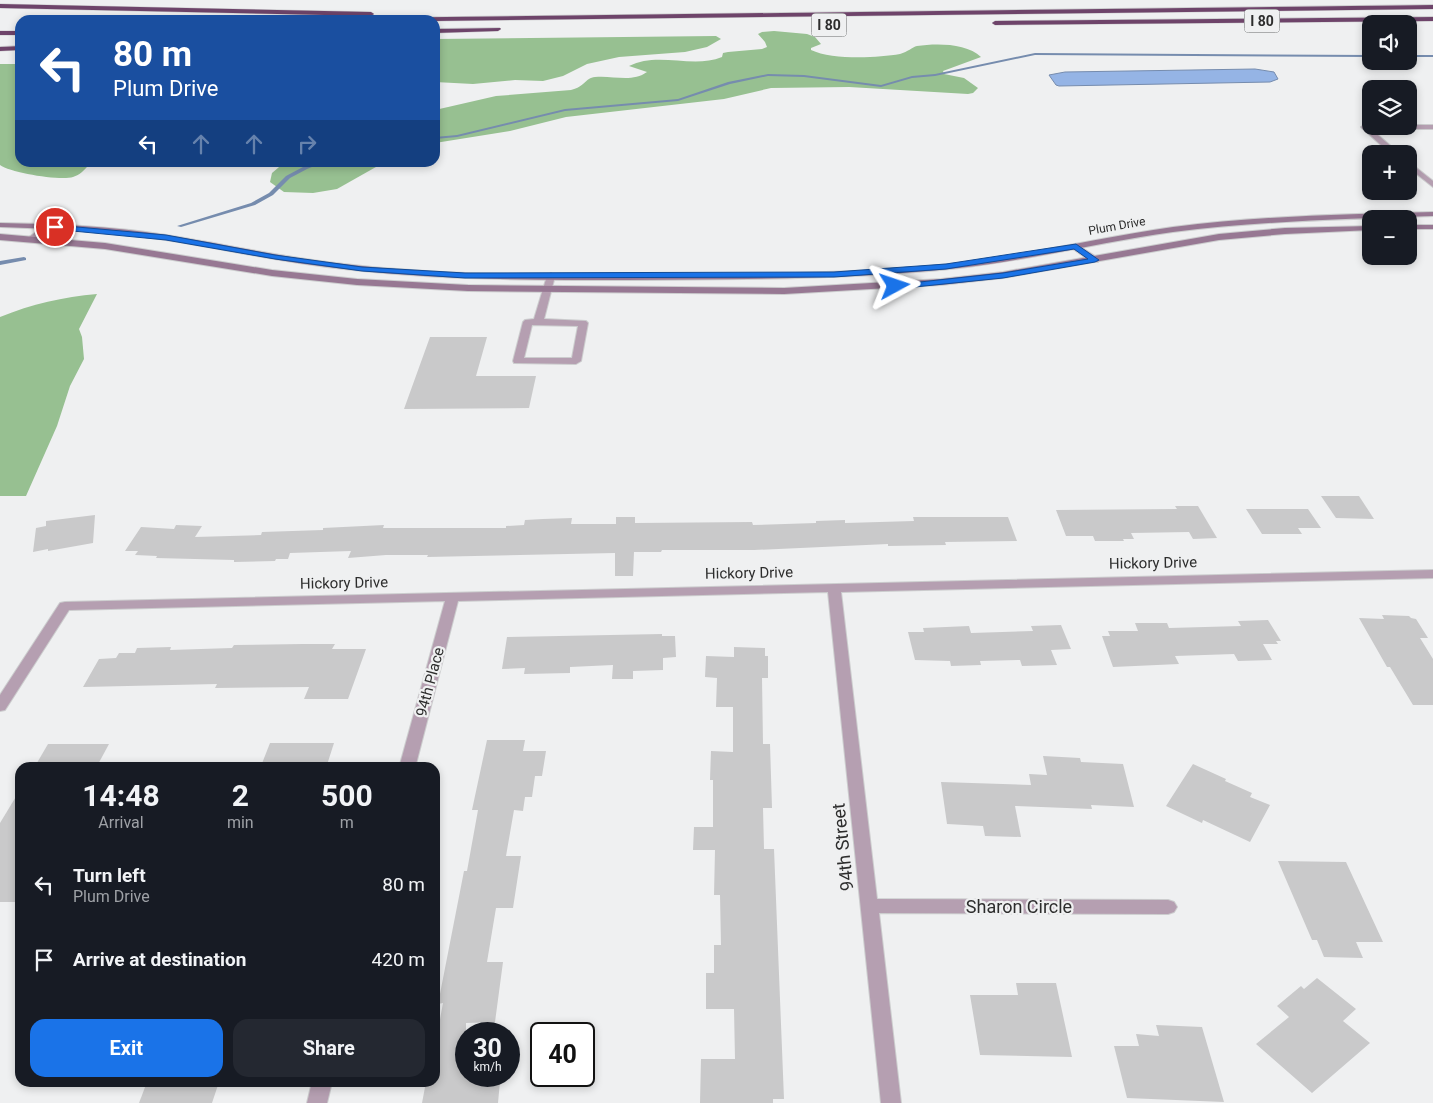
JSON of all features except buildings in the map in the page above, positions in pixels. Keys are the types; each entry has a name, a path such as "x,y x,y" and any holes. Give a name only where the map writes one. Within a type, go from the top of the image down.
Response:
{"highway":[{"path":"0,6 428,15"},
{"name":"I 80","path":"440,19 1433,6"},
{"path":"440,15 570,18"},
{"name":"I 80","path":"983,24 1433,19"},
{"path":"1092,23 1362,26"},
{"path":"1417,27 1433,27"},
{"path":"440,30 510,28"},
{"path":"0,33 15,33"},
{"path":"0,49 15,48"}],"street":[{"path":"1385,145 1364,127 1433,127"},
{"path":"1417,171 1433,185"},
{"name":"Plum Drive","path":"0,224 166,238 275,257 362,269 465,276 782,275 869,273 982,263 1155,232 1248,221 1334,216 1433,214"},
{"path":"32,239 50,227"},
{"path":"1417,228 1433,227"},
{"name":"Plum Drive","path":"0,237 114,247 309,278 468,288 774,291 914,285 1003,276 1219,237 1285,231 1362,228"},
{"path":"1076,247 1095,260"},
{"path":"538,322 551,276"},
{"path":"528,322 538,322 583,323 576,362 518,361 528,322"},
{"name":"Hickory Drive","path":"0,706 65,606 1433,574"},
{"name":"94th Street","path":"834,587 891,1103"},
{"name":"94th Place","path":"409,762 453,596"},
{"name":"Sharon Circle","path":"869,906 1168,908"},
{"path":"317,1103 321,1087"}],"green space":[{"path":"774,31 807,34 815,37 821,44 811,48 811,50 842,57 900,54 915,47 925,45 942,44 968,49 981,57 943,71 944,74 964,78 978,88 973,93 968,94 849,87 771,88 724,99 566,117 510,131 440,142 440,109 496,96 571,90 595,77 635,77 647,72 629,66 640,62 652,60 711,60 722,57 723,53 762,49 767,47 758,34"},
{"path":"716,36 721,39 707,47 685,52 619,57 587,64 563,76 543,81 515,80 473,84 440,82 440,39"},
{"path":"0,64 15,64 15,167 87,167 80,174 73,177 58,178 14,171 0,165"},
{"path":"279,167 376,167 337,189 313,193 284,192 270,182 272,173"},
{"path":"97,294 79,329 82,337 84,359 70,386 57,426 26,496 0,496 0,317 48,302"}],"water":[{"path":"1255,69 1274,72 1278,79 1270,82 1059,86 1056,85 1049,75 1065,72"}],"waterway":[{"path":"440,138 457,136 565,110 678,100 729,83 768,75 804,76 881,86 912,77 935,75 1035,54 1362,56"},
{"path":"1417,56 1433,56"},
{"path":"179,226 253,204 271,194 288,177 308,167"},
{"path":"0,263 24,259"}],"route":[{"path":"55,227 185,240 275,257 362,269 465,276 834,274 946,267 990,262 1076,247 1095,260 1003,276 895,286"}]}
